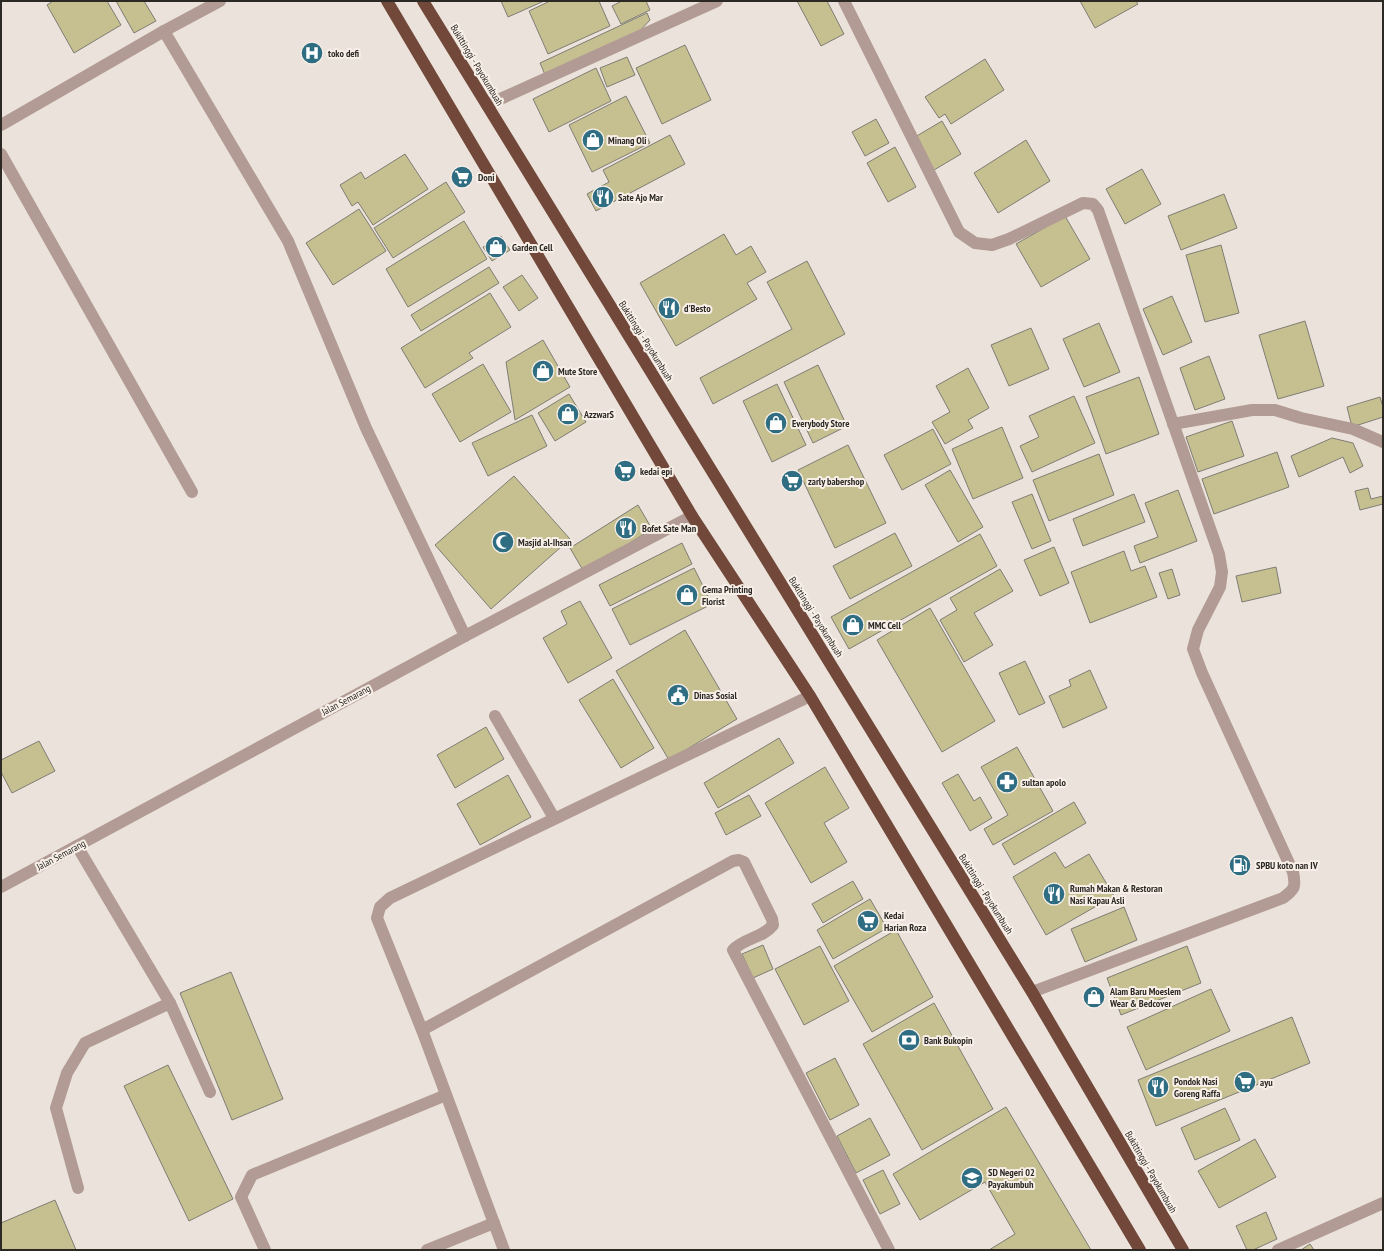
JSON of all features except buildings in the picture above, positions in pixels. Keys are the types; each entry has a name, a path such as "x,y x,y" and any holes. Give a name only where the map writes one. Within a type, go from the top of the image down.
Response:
{"highway":[{"path":"387,1 692,516 810,696 1140,1250"},
{"name":"Bukittinggi - Payokumbuah","path":"423,1 1032,992 1183,1250"}],"street":[{"path":"1,125 164,31 220,1"},
{"path":"487,105 717,1"},
{"path":"844,1 959,232 975,243 992,245 1009,239 1083,203 1093,204 1098,210 1219,554 1222,572 1220,587 1198,630 1193,649 1202,673 1293,872 1296,884 1292,892 1283,898 1032,992"},
{"path":"164,31 288,241 366,428 465,636"},
{"path":"1,154 192,492"},
{"path":"1173,424 1252,410 1275,410 1301,418 1353,429 1383,442"},
{"name":"Jalan Semarang","path":"1,887 465,636 692,516"},
{"path":"504,1250 422,1030 377,918 380,907 390,898 810,696"},
{"path":"495,716 554,818"},
{"path":"77,846 170,1003 210,1092"},
{"path":"422,1030 732,861 739,860 744,862 772,919 772,925 768,930 737,946 734,950 890,1250"},
{"path":"78,1188 56,1108 67,1073 85,1043 170,1003"},
{"path":"265,1250 241,1197 252,1175 446,1095"},
{"path":"1278,1250 1383,1203"},
{"path":"427,1250 494,1223"}],"place":[{"name":"toko defi","path":"312,53"},
{"name":"Minang Oli","path":"593,140"},
{"name":"Doni","path":"462,177"},
{"name":"Sate Ajo Mar","path":"603,197"},
{"name":"Garden Cell","path":"496,247"},
{"name":"d'Besto","path":"669,308"},
{"name":"Mute Store","path":"543,371"},
{"name":"AzzwarS","path":"568,414"},
{"name":"Everybody Store","path":"776,423"},
{"name":"kedai epi","path":"625,471"},
{"name":"zarly babershop","path":"792,481"},
{"name":"Bofet Sate Man","path":"626,528"},
{"name":"Masjid al-Ihsan","path":"503,542"},
{"name":"Gema Printing Florist","path":"687,595"},
{"name":"MMC Cell","path":"853,625"},
{"name":"Dinas Sosial","path":"678,695"},
{"name":"sultan apolo","path":"1007,782"},
{"name":"SPBU koto nan IV","path":"1240,865"},
{"name":"Rumah Makan & Restoran Nasi Kapau Asli","path":"1054,894"},
{"name":"Kedai Harian Roza","path":"868,921"},
{"name":"Alam Baru Moeslem Wear & Bedcover","path":"1094,997"},
{"name":"Bank Bukopin","path":"909,1040"},
{"name":"ayu","path":"1245,1082"},
{"name":"Pondok Nasi Goreng Raffa","path":"1158,1087"},
{"name":"SD Negeri 02 Payakumbuh","path":"972,1178"}]}
